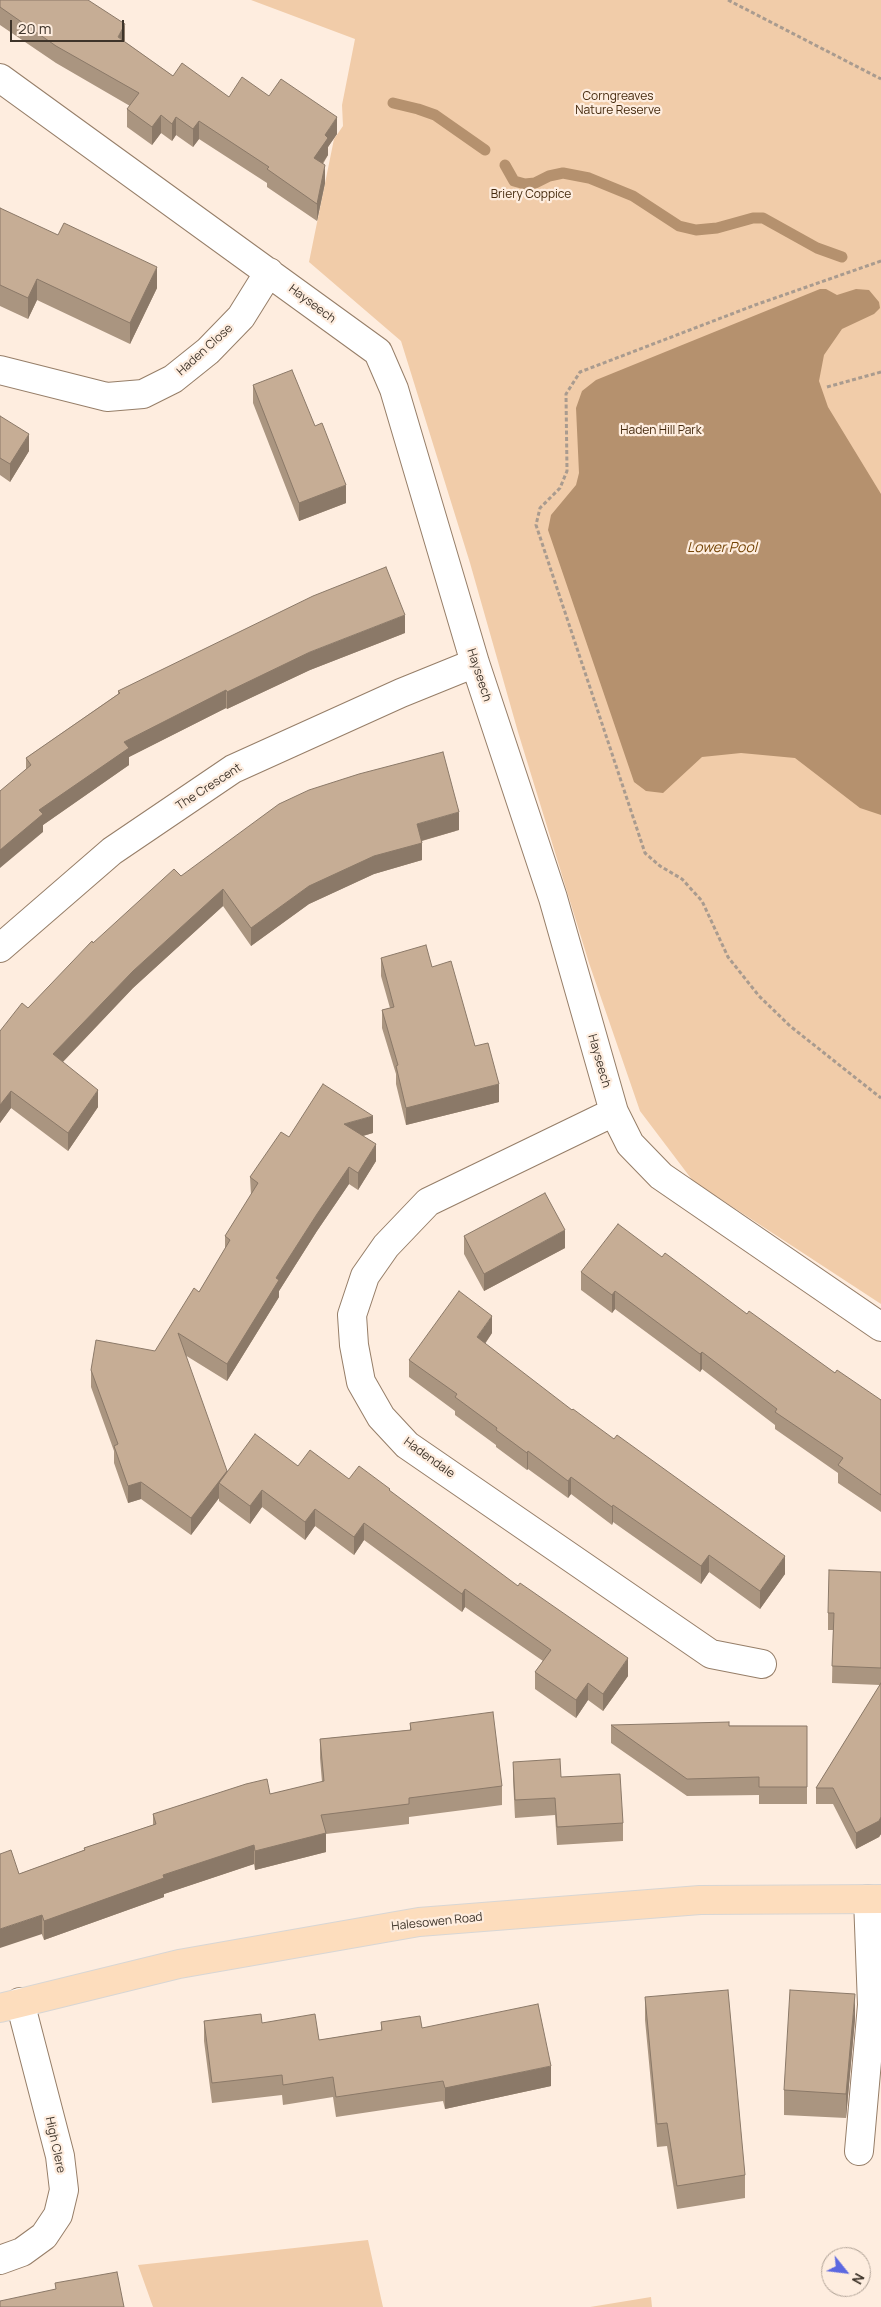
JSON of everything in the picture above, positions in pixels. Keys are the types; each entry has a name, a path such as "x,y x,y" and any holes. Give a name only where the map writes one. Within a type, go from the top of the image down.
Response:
{"main road":[{"name":"Halesowen Road","path":"10,2005 179,1964 419,1922 700,1900 875,1899"}],"street":[{"name":"Hayseech","path":"0,78 378,352 394,389 474,663 553,898 614,1112 630,1144 661,1176 881,1327"},
{"name":"Haden Close","path":"0,370 107,396 143,394 173,379 208,351 241,317 269,272"},
{"name":"The Crescent","path":"0,948 112,851 233,769 401,693 474,663"},
{"name":"Hadendale","path":"614,1112 428,1202 386,1246 364,1276 352,1315 354,1345 361,1382 381,1417 408,1445 711,1654 762,1664"},
{"path":"859,2151 872,2004 875,1899"},
{"name":"High Clere","path":"0,2260 22,2252 44,2236 58,2215 64,2190 60,2156 10,2005"}],"path":[{"path":"728,0 881,79"},
{"path":"881,261 754,305 580,372 566,394 567,472 560,488 540,508 536,525 646,853 660,866 682,878 702,901 728,957 759,996 790,1026 881,1098"},
{"path":"827,387 881,372"}],"green space":[{"name":"Briery Coppice","path":"251,0 881,0 881,1304 693,1181 640,1111 589,963 518,732 470,563 401,341 309,262 334,139 343,126 342,105 355,39"},
{"path":"368,2240 383,2307 153,2307 138,2265"},
{"path":"651,2297 652,2307 590,2307"}],"water":[{"name":"Lower Pool","path":"820,289 826,289 837,295 856,289 869,290 879,302 880,308 874,314 842,329 824,355 819,381 828,407 881,494 881,815 860,808 795,758 741,753 702,757 663,793 646,791 634,782 548,530 551,515 576,485 579,473 576,408 582,391 596,380"}],"building":[{"path":"0,0 88,0 125,24 118,37 173,76 182,63 229,97 242,77 269,96 281,79 337,117 325,135 328,138 314,158 325,165 317,204 267,169 269,167 199,121 193,129 176,117 172,124 161,115 152,127 127,109 139,93 56,46 0,7"},
{"path":"0,208 58,235 64,223 157,267 130,323 37,279 28,298 0,285"},
{"path":"292,370 315,426 322,423 346,485 299,503 253,385"},
{"path":"0,416 29,434 10,464 0,458"},
{"path":"386,567 405,615 310,652 227,692 226,690 124,742 129,748 39,810 43,814 0,850 0,791 31,765 26,758 120,693 118,691 313,596"},
{"path":"443,752 459,812 417,824 422,843 374,856 309,886 251,928 223,889 133,971 53,1054 98,1090 68,1133 11,1091 0,1105 0,1031 22,1003 28,1008 92,941 93,943 174,869 181,876 279,804 309,790 359,774"},
{"path":"426,945 432,967 451,961 475,1046 488,1043 499,1084 406,1108 396,1066 398,1065 382,1010 394,1007 381,958"},
{"path":"323,1084 373,1116 344,1124 376,1144 358,1173 349,1167 317,1214 276,1278 279,1280 227,1364 178,1333 227,1471 191,1518 141,1482 128,1486 114,1446 118,1444 91,1370 96,1340 155,1351 194,1288 199,1292 230,1240 225,1236 258,1183 250,1177 281,1132 289,1137"},
{"path":"545,1193 565,1230 484,1274 464,1236"},
{"path":"618,1224 662,1257 665,1253 747,1314 749,1311 835,1373 837,1370 881,1400 881,1495 838,1465 843,1458 775,1412 777,1409 702,1352 700,1354 615,1291 612,1295 581,1272"},
{"path":"459,1291 492,1316 477,1337 572,1410 614,1439 617,1435 785,1556 760,1591 709,1555 701,1566 613,1505 612,1507 571,1477 568,1481 496,1430 497,1428 455,1397 457,1394 409,1360"},
{"path":"255,1434 298,1466 310,1450 349,1479 359,1466 518,1586 520,1583 628,1658 603,1694 588,1683 576,1700 535,1672 551,1650 465,1589 462,1594 364,1523 354,1537 315,1509 305,1522 262,1490 250,1506 219,1483"},
{"path":"829,1570 881,1572 881,1668 832,1666 834,1613 828,1613"},
{"path":"881,1683 881,1817 879,1821 856,1833 833,1788 816,1788"},
{"path":"493,1712 502,1786 409,1798 409,1804 321,1815 326,1833 255,1851 254,1845 163,1875 164,1878 44,1921 42,1915 0,1929 0,1854 11,1850 19,1874 85,1850 84,1848 156,1824 153,1814 246,1784 267,1779 270,1794 324,1781 320,1739 411,1730 410,1723"},
{"path":"729,1722 729,1726 807,1726 807,1787 759,1787 759,1777 687,1779 611,1725"},
{"path":"560,1759 561,1777 620,1774 623,1823 557,1827 555,1798 515,1800 513,1762"},
{"path":"728,1990 745,2175 677,2186 667,2123 657,2124 645,1997"},
{"path":"790,1990 855,1994 846,2094 784,2090"},
{"path":"538,2004 551,2066 445,2088 443,2081 336,2097 333,2077 283,2085 282,2075 212,2083 204,2021 261,2014 262,2023 315,2014 319,2040 382,2030 381,2022 420,2016 422,2028"},
{"path":"117,2272 124,2307 0,2307 0,2301 56,2289 55,2283"}],"waterway":[{"path":"393,103 435,115 485,150"},
{"path":"505,165 514,181 525,184 535,183 549,176 563,173 589,178 633,196 679,226 696,230 717,228 753,218 763,218 817,248 842,257"}],"park label":[{"name":"Corngreaves Nature Reserve","path":"618,104"},
{"name":"Haden Hill Park","path":"661,431"}]}
